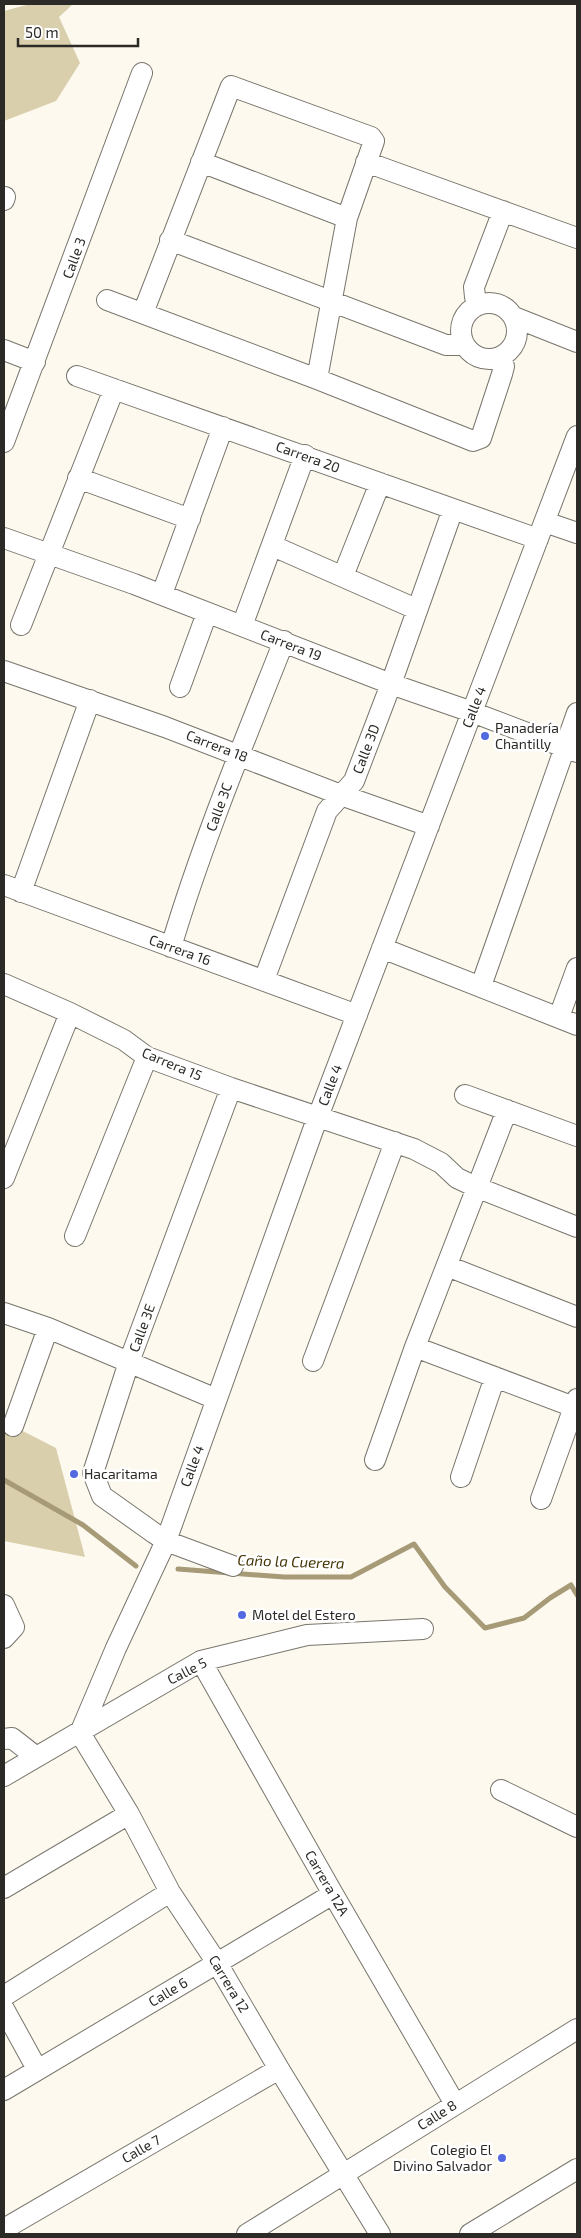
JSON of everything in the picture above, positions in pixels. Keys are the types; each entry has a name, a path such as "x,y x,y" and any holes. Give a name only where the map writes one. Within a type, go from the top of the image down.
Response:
{"street":[{"name":"Calle 3","path":"4,440 35,362 142,73"},
{"path":"143,313 231,86 371,137 374,142 347,218 317,378"},
{"path":"201,162 347,218"},
{"path":"366,162 577,238"},
{"path":"479,305 475,297 474,287 503,210"},
{"path":"170,240 446,345 464,345"},
{"path":"106,300 317,378 473,441 481,438 502,374 504,366 500,358"},
{"path":"514,317 518,333 516,341 506,354 500,358 483,359 469,352 464,345 461,338 462,322 472,309 479,305 495,304 502,306 514,317 577,342"},
{"path":"4,350 35,362"},
{"name":"Carrera 20","path":"78,376 453,509 541,530 577,533"},
{"path":"21,625 114,389"},
{"path":"162,594 223,427"},
{"name":"Calle 4","path":"80,1733 119,1640 166,1541 318,1116 577,436"},
{"path":"242,626 305,455"},
{"path":"78,478 190,519"},
{"path":"343,576 380,483"},
{"name":"Calle 3D","path":"264,980 327,811 354,780 391,684 453,509"},
{"name":"Carrera 19","path":"4,538 162,594 391,684 571,749"},
{"path":"273,546 416,609"},
{"path":"180,687 207,613"},
{"name":"Calle 3C","path":"171,947 186,897 239,754 284,641"},
{"name":"Carrera 18","path":"4,671 239,754 341,795 429,826"},
{"path":"12,888 90,700"},
{"path":"481,986 571,749 577,713"},
{"name":"Carrera 16","path":"12,888 357,1015"},
{"path":"382,948 568,1021 577,968"},
{"name":"Carrera 15","path":"4,984 70,1013 124,1040 147,1057 231,1088 414,1149 441,1163 457,1178 577,1228"},
{"path":"4,1178 70,1013"},
{"path":"75,1236 147,1057"},
{"name":"Calle 3E","path":"231,1088 129,1362 93,1474 102,1496 166,1541 233,1566"},
{"path":"465,1095 577,1136"},
{"path":"375,1460 415,1346 507,1110"},
{"path":"313,1361 394,1142"},
{"path":"447,1266 577,1317"},
{"path":"4,1312 48,1328 216,1399"},
{"path":"13,1426 48,1328"},
{"path":"415,1346 495,1377 576,1403 541,1499"},
{"path":"461,1477 495,1377"},
{"path":"4,1605 14,1626 4,1638"},
{"name":"Calle 5","path":"4,1776 35,1756 80,1733 202,1661 306,1635 423,1629"},
{"name":"Carrera 12A","path":"202,1661 333,1894 455,2104"},
{"name":"Carrera 12","path":"80,1733 129,1814 170,1892 218,1963 279,2069 380,2234"},
{"path":"4,1738 12,1738 35,1756"},
{"path":"501,1790 577,1826"},
{"path":"4,1888 129,1814"},
{"path":"4,1996 170,1892"},
{"name":"Calle 6","path":"4,2090 333,1894"},
{"path":"4,2009 37,2069"},
{"name":"Calle 8","path":"246,2234 577,2029"},
{"name":"Calle 7","path":"4,2232 279,2069"},
{"path":"470,2234 577,2169"}],"shaded area":[{"path":"30,4 73,4 59,17 80,63 56,101 4,121 4,11"},
{"path":"4,1424 13,1426 56,1448 85,1557 4,1541"}],"waterway":[{"name":"Caño la Cuerera","path":"4,1480 83,1525 136,1566"},
{"name":"Caño la Cuerera","path":"178,1569 284,1577 351,1577 414,1544 445,1587 485,1628 524,1618 571,1585 577,1595"}],"place":[{"name":"Panadería Chantilly","path":"485,736"},
{"name":"Hacaritama","path":"74,1474"},
{"name":"Motel del Estero","path":"242,1615"},
{"name":"Colegio El Divino Salvador","path":"502,2158"}]}
